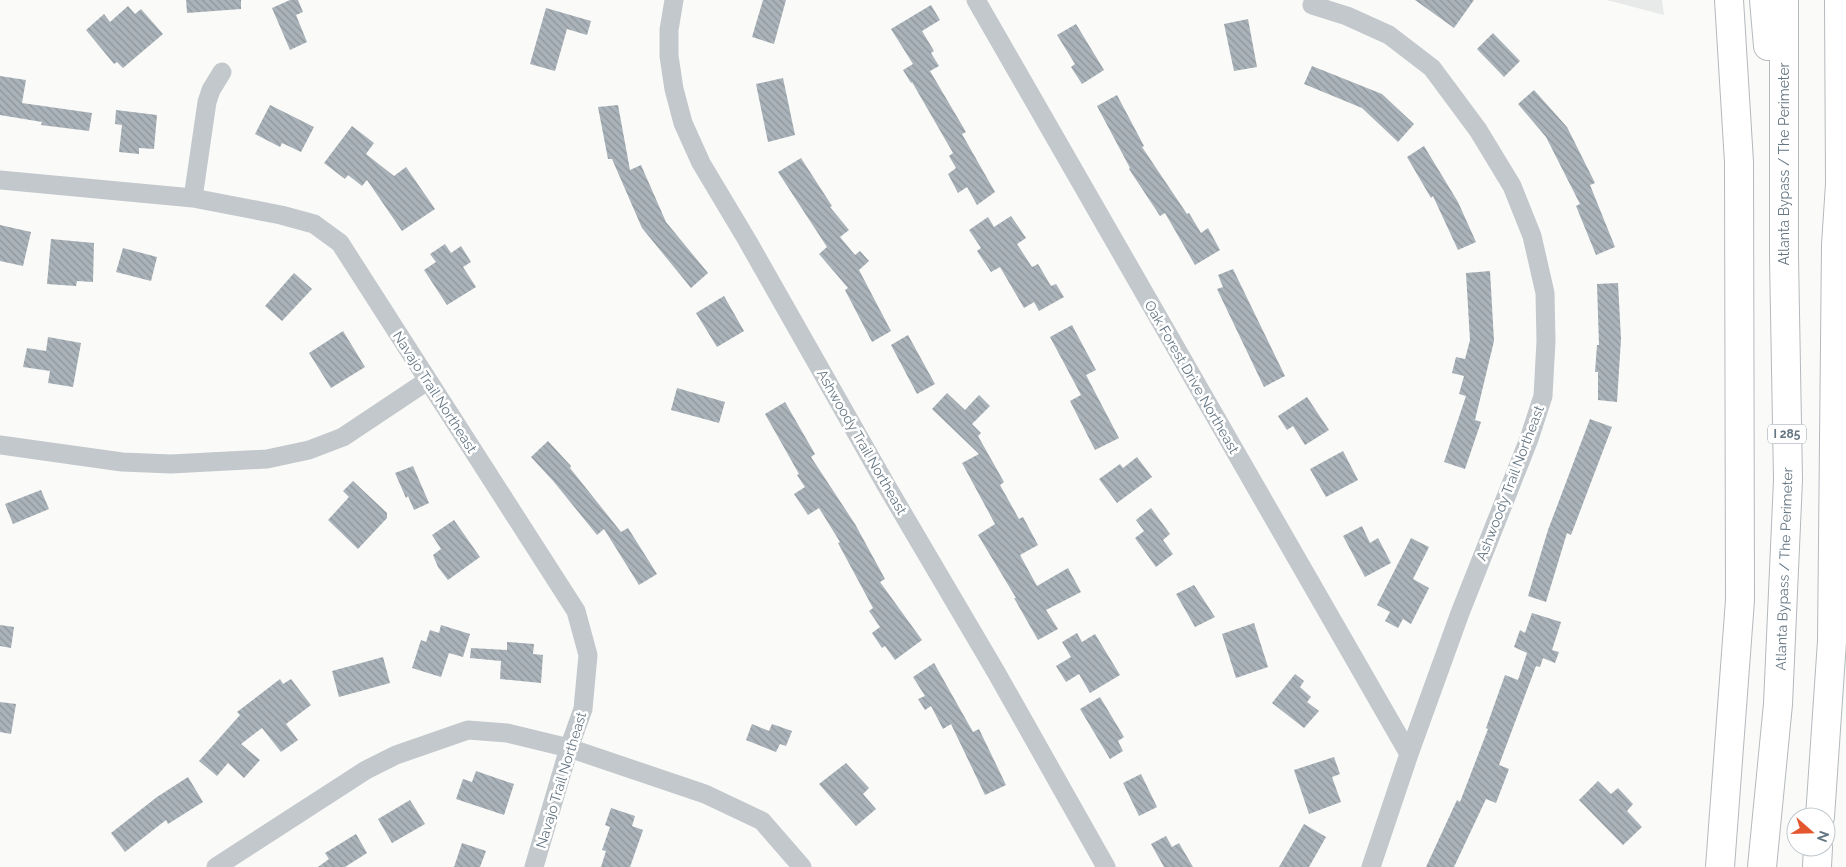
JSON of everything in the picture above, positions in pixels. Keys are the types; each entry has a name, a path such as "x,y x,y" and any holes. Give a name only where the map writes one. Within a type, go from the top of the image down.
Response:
{"highway":[{"path":"1720,867 1740,600 1739,170 1729,0"},
{"path":"1764,0 1784,257"},
{"name":"Atlanta Bypass / The Perimeter","path":"1762,867 1778,704 1788,480 1784,257 1784,0"},
{"path":"1821,807 1832,641 1836,245 1843,178 1840,0"}],"street":[{"name":"Ashwoody Trail Northeast","path":"674,0 669,30 669,56 674,89 684,123 701,163 748,240 886,485 996,672 1106,867"},
{"name":"Oak Forest Drive Northeast","path":"976,0 1409,754"},
{"name":"Ashwoody Trail Northeast","path":"1312,5 1347,16 1389,35 1432,68 1478,130 1512,186 1532,236 1545,293 1546,342 1543,396 1529,439 1460,613 1370,867"},
{"path":"193,198 207,102 214,84 222,72"},
{"name":"Navajo Trail Northeast","path":"0,180 193,198 281,215 314,224 340,243 576,611 588,655 583,709 569,748 534,867"},
{"path":"0,445 122,462 171,464 267,460 309,450 342,437 428,381"},
{"path":"216,867 366,770 396,755 468,730 507,733 569,748 705,794 762,821 802,867"}],"shaded area":[{"path":"1607,0 1662,0 1664,15"}],"building":[{"path":"186,0 241,0 241,9 187,13"},
{"path":"290,0 298,0 303,12 296,15 307,42 290,50 272,8"},
{"path":"763,0 786,0 774,44 752,37"},
{"path":"1415,0 1474,0 1454,28"},
{"path":"931,5 940,20 922,31 934,51 931,53 939,66 930,71 966,132 962,134 995,192 977,205 967,187 958,193 948,174 956,168 949,156 953,153 912,82 903,70 913,64 891,29"},
{"path":"128,6 135,14 141,9 163,34 123,68 117,62 114,64 86,30 104,14 110,22"},
{"path":"546,8 591,21 587,35 567,29 555,71 530,64"},
{"path":"1248,19 1257,67 1234,71 1224,24"},
{"path":"1076,24 1104,70 1082,84 1071,67 1075,64 1057,35"},
{"path":"1493,33 1520,61 1504,77 1477,49"},
{"path":"1312,66 1382,94 1414,124 1398,142 1362,108 1304,84"},
{"path":"0,76 26,80 22,103 92,113 89,131 41,125 42,122 0,115"},
{"path":"783,78 795,135 768,142 756,84"},
{"path":"1534,90 1567,127 1595,183 1590,185 1615,247 1596,255 1576,206 1580,204 1546,137 1518,104"},
{"path":"1117,95 1144,146 1142,147 1201,233 1208,228 1220,250 1195,265 1165,213 1160,216 1129,169 1097,106"},
{"path":"270,105 314,127 301,152 282,143 280,147 255,134"},
{"path":"618,105 630,170 641,165 666,222 708,273 691,288 642,228 612,159 608,159 598,107"},
{"path":"116,110 157,115 154,149 139,148 139,154 119,152 122,125 115,124"},
{"path":"352,126 374,143 366,154 394,176 406,167 435,209 402,231 367,180 362,186 348,175 345,179 324,163"},
{"path":"1424,146 1458,202 1476,242 1458,250 1433,196 1431,198 1407,157"},
{"path":"801,158 832,206 830,207 849,230 840,237 855,255 860,251 869,261 859,270 891,331 872,342 845,290 848,288 819,254 827,247 778,172"},
{"path":"1011,216 1026,238 1017,244 1032,267 1038,264 1051,286 1056,284 1064,297 1039,311 1034,302 1024,308 1000,267 991,272 977,251 981,248 969,230 988,217 994,227"},
{"path":"0,225 31,232 23,266 0,261"},
{"path":"51,239 94,243 93,282 77,281 76,286 47,284"},
{"path":"445,244 451,253 461,246 471,262 463,267 476,287 447,305 424,270 436,262 430,254"},
{"path":"123,248 157,257 151,281 116,272"},
{"path":"1233,269 1285,376 1264,387 1217,289 1223,287 1218,275"},
{"path":"1490,271 1494,341 1475,420 1481,422 1465,469 1444,462 1466,396 1459,394 1464,376 1452,373 1456,357 1465,359 1470,340 1466,273"},
{"path":"294,273 312,289 282,321 265,306"},
{"path":"1618,283 1621,339 1617,402 1598,400 1598,372 1595,372 1597,345 1599,345 1597,284"},
{"path":"724,296 744,331 717,347 696,313"},
{"path":"1072,325 1096,370 1086,375 1119,438 1095,450 1070,401 1081,395 1050,337"},
{"path":"343,331 365,367 331,388 309,353"},
{"path":"908,335 935,384 917,394 891,345"},
{"path":"48,337 81,343 73,387 48,383 50,371 23,367 27,348 46,351"},
{"path":"677,388 725,402 719,423 671,410"},
{"path":"947,393 965,410 979,395 990,406 972,424 981,433 978,436 1004,482 1000,485 1019,519 1023,517 1038,545 1020,555 1037,586 1068,568 1081,592 1046,610 1058,629 1038,640 1014,598 1016,598 978,535 995,524 962,463 979,454 932,409"},
{"path":"1307,397 1329,430 1305,445 1293,426 1287,430 1278,416"},
{"path":"785,402 815,454 811,457 855,524 885,579 880,582 922,640 895,660 885,646 882,648 872,633 880,627 869,611 873,608 838,543 840,542 819,508 808,515 794,494 805,487 765,414"},
{"path":"1590,419 1612,427 1571,535 1567,533 1546,602 1528,596 1548,530"},
{"path":"548,441 571,466 570,468 621,532 628,528 657,574 639,585 604,529 597,535 531,457"},
{"path":"1343,451 1358,480 1326,497 1310,469"},
{"path":"1137,457 1152,477 1117,503 1099,479 1120,464 1123,468"},
{"path":"413,466 429,503 414,510 408,496 406,498 395,473"},
{"path":"353,481 387,513 387,518 358,549 328,520 349,497 343,491"},
{"path":"41,490 49,509 13,524 5,504"},
{"path":"1151,508 1170,534 1163,540 1173,554 1156,567 1135,538 1144,531 1136,520"},
{"path":"454,520 480,557 448,580 438,567 433,555 441,549 432,535"},
{"path":"1362,526 1370,543 1378,538 1391,563 1365,577 1343,536"},
{"path":"1411,538 1429,547 1413,579 1429,588 1411,624 1403,619 1398,628 1385,621 1390,612 1377,605"},
{"path":"1194,585 1215,617 1195,627 1176,594"},
{"path":"1532,613 1561,622 1552,650 1559,652 1555,663 1543,658 1540,667 1536,666 1499,765 1509,769 1496,803 1486,799 1454,867 1426,867 1457,800 1460,802 1488,729 1486,728 1505,675 1518,680 1527,653 1514,647 1520,630 1525,633"},
{"path":"1254,623 1268,667 1236,678 1222,634"},
{"path":"0,625 14,627 11,648 0,646"},
{"path":"441,625 470,634 463,657 449,653 441,677 412,668 421,640 426,642 430,630 439,633"},
{"path":"1077,633 1082,642 1095,634 1120,675 1090,693 1079,674 1066,682 1056,666 1071,657 1062,642"},
{"path":"507,642 534,644 533,654 543,655 541,683 500,679 501,661 470,658 471,648 507,650"},
{"path":"383,657 390,683 339,697 332,671"},
{"path":"934,663 973,732 979,729 1006,785 985,795 951,724 943,729 931,706 925,710 918,699 925,696 913,677"},
{"path":"1295,674 1304,681 1300,687 1311,697 1307,702 1319,711 1304,728 1272,703"},
{"path":"280,679 283,684 291,679 311,705 286,724 298,740 281,752 262,728 241,744 260,760 244,778 228,763 217,776 199,761 240,715 237,712"},
{"path":"1100,697 1124,737 1118,741 1123,751 1110,759 1080,709"},
{"path":"0,702 16,704 11,734 0,732"},
{"path":"752,724 769,731 772,724 792,731 786,746 780,744 776,752 746,740"},
{"path":"1334,757 1340,774 1332,777 1341,802 1309,814 1294,770"},
{"path":"846,763 869,788 863,794 876,809 856,826 819,784"},
{"path":"476,771 514,784 504,815 456,799 463,779 472,782"},
{"path":"1141,774 1157,807 1139,816 1123,783"},
{"path":"188,777 203,802 168,824 166,820 125,852 111,833 157,797"},
{"path":"1598,781 1611,794 1618,788 1633,804 1627,811 1642,827 1623,845 1579,800"},
{"path":"410,800 425,824 392,843 378,819"},
{"path":"611,808 635,816 632,826 643,830 630,867 601,867 606,851 602,850 610,827 605,825"},
{"path":"1304,824 1326,837 1309,867 1279,867"},
{"path":"356,834 367,853 345,867 318,867 329,859 325,853"},
{"path":"1166,836 1172,847 1179,843 1193,867 1164,867 1151,844"},
{"path":"462,843 486,851 480,867 454,867"}]}
